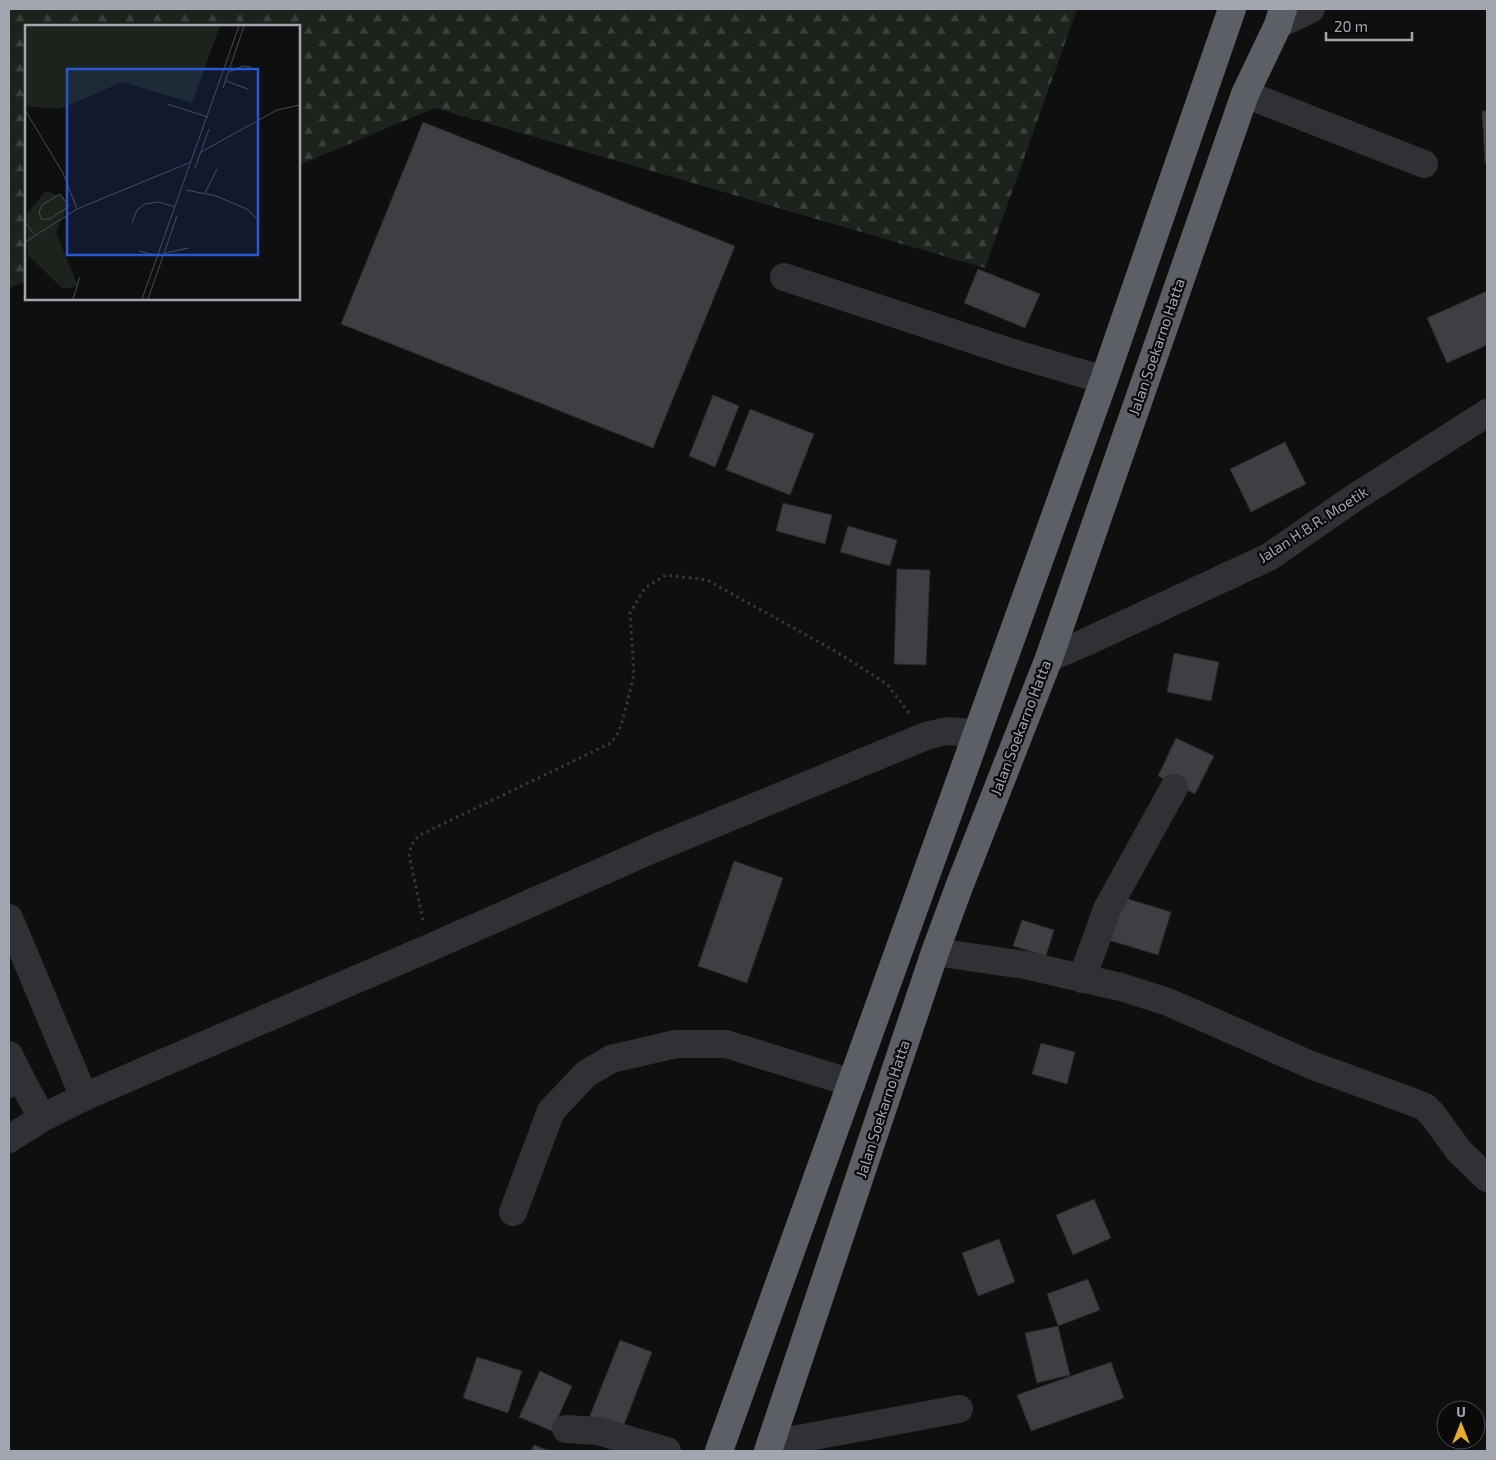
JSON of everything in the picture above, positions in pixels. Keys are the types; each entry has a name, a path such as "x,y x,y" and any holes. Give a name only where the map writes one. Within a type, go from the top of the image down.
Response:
{"highway":[{"path":"718,1451 1104,380 1232,9"},
{"name":"Jalan Soekarno Hatta","path":"770,1448 935,952 1049,658 1245,94 1280,17"}],"street":[{"path":"1280,17 1311,9"},
{"path":"1245,94 1424,164"},
{"path":"784,277 1016,354 1104,380"},
{"name":"Jalan H.B.R. Moetik","path":"1049,658 1269,556 1351,500 1487,413"},
{"path":"9,1139 42,1118 84,1097 653,849 926,736 947,731 976,733"},
{"path":"1082,979 1107,909 1174,788"},
{"path":"9,918 84,1097"},
{"path":"935,952 1025,965 1121,987 1168,1002 1311,1065 1425,1107 1459,1151 1487,1178"},
{"path":"513,1212 551,1111 586,1074 610,1059 676,1044 726,1044 852,1083"},
{"path":"13,1072 42,1118"},
{"path":"770,1448 959,1409"},
{"path":"566,1429 598,1431 666,1451"}],"path":[{"path":"429,948 409,855 411,846 418,836 611,743 618,733 622,722 634,675 630,613 646,588 666,575 707,580 842,656 887,684 926,736"}],"green space":[{"path":"9,9 1077,9 985,268 435,108 300,165 300,25 25,25 25,281 9,288"}],"building":[{"path":"1482,111 1487,111 1487,163 1485,163"},
{"path":"423,122 735,246 653,448 341,324"},
{"path":"978,269 1040,294 1025,328 964,303"},
{"path":"1487,291 1487,345 1447,363 1427,318"},
{"path":"713,395 739,406 715,467 689,456"},
{"path":"750,409 814,434 790,495 726,470"},
{"path":"1285,442 1306,484 1251,512 1230,469"},
{"path":"783,503 832,515 825,544 776,531"},
{"path":"848,526 897,540 890,566 840,552"},
{"path":"897,569 930,570 926,665 894,664"},
{"path":"1174,653 1219,662 1211,701 1167,692"},
{"path":"1176,738 1214,756 1195,794 1158,776"},
{"path":"734,861 783,878 747,983 698,966"},
{"path":"1118,896 1171,912 1158,955 1105,939"},
{"path":"1022,920 1054,930 1046,956 1013,946"},
{"path":"1041,1043 1075,1052 1067,1084 1032,1074"},
{"path":"1094,1199 1111,1238 1073,1255 1056,1215"},
{"path":"999,1239 1015,1282 978,1296 962,1253"},
{"path":"1088,1279 1100,1310 1058,1326 1047,1294"},
{"path":"1058,1326 1070,1375 1037,1383 1025,1333"},
{"path":"620,1340 652,1352 622,1430 589,1418"},
{"path":"477,1357 522,1371 508,1413 463,1398"},
{"path":"1111,1362 1124,1398 1031,1431 1017,1395"},
{"path":"540,1371 572,1386 552,1431 519,1417"},
{"path":"534,1445 550,1451 531,1451"}]}
